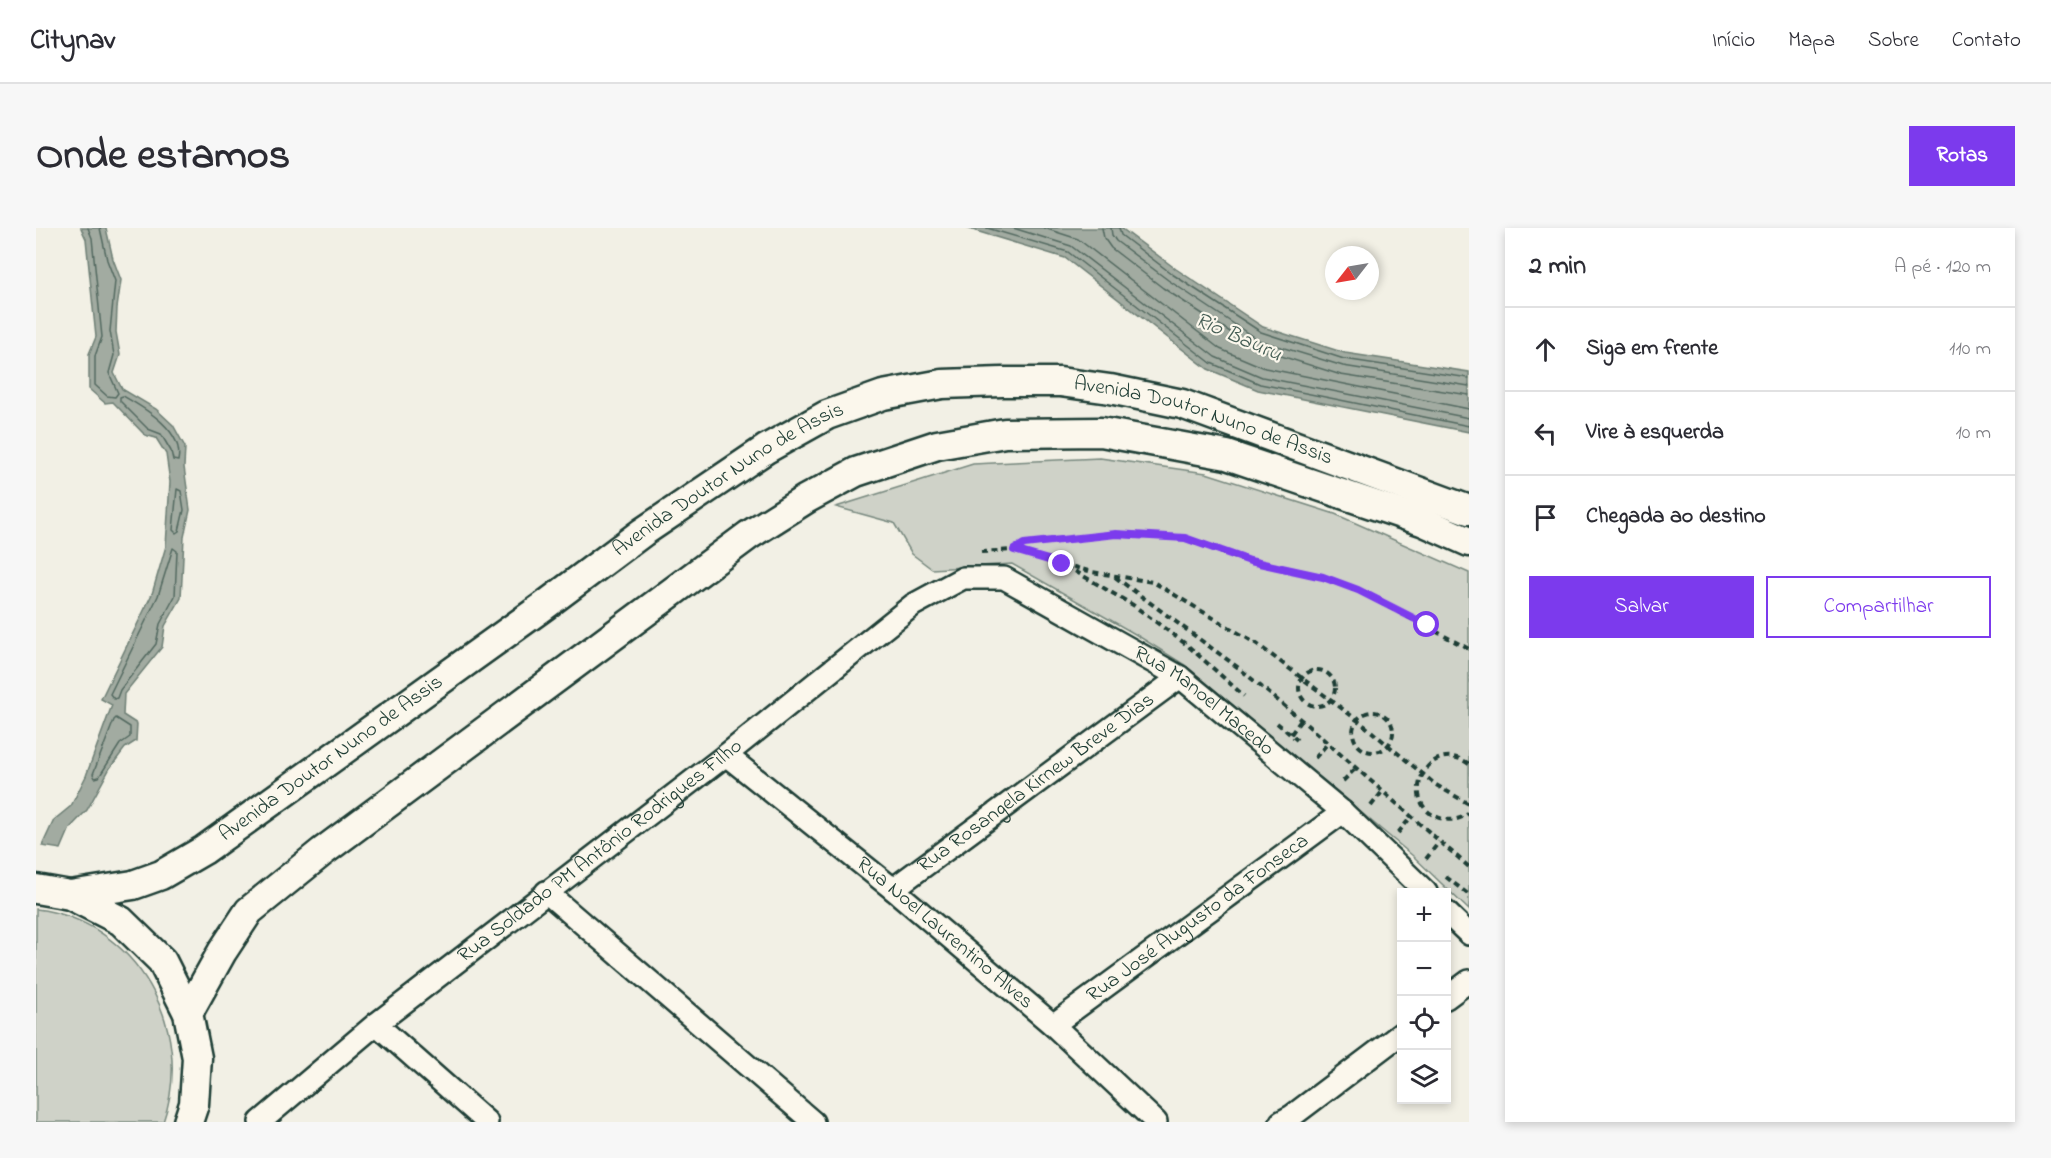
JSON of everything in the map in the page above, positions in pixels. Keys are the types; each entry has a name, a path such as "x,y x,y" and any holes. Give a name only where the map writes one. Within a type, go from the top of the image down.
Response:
{"main road":[{"name":"Avenida Doutor Nuno de Assis","path":"70,895 133,885 160,875 204,850 535,613 643,532 766,449 827,415 883,395 942,384 1002,382 1060,382 1110,389 1182,404 1469,510"},
{"name":"Avenida Doutor Nuno de Assis","path":"188,1013 222,952 249,911 322,852 749,535 806,499 856,472 937,445 1005,433 1101,432 1227,455 1422,521 1469,542"},
{"name":"Avenida Doutor Nuno de Assis","path":"36,889 70,895 121,921 162,961 188,1013 197,1058 194,1104 188,1122"}],"street":[{"name":"Rua Manoel Macedo","path":"945,586 963,578 1004,578 1180,677 1343,812 1422,888"},
{"name":"Rua Soldado PM Antônio Rodrigues Filho","path":"260,1122 376,1024 726,755 914,605 945,586"},
{"name":"Rua Rosangela Kirnew Breve Dias","path":"893,889 1180,677"},
{"name":"Rua Noel Laurentino Alves","path":"726,755 893,889 1053,1025 1156,1122"},
{"name":"Rua José Augusto da Fonseca","path":"1053,1025 1343,812"},
{"path":"546,892 813,1122"},
{"path":"1451,917 1469,934"},
{"path":"1450,996 1469,981"},
{"path":"376,1024 487,1122"},
{"path":"1289,1120 1397,1036"}],"path":[{"path":"1469,649 1358,590 1323,577 1250,561 1185,538 1116,534 1024,544 1014,550 1092,572 1153,582 1257,644 1436,784 1469,804"},
{"path":"1112,576 1143,596 1240,669 1469,867"},
{"path":"1311,671 1323,671 1328,674 1332,678 1335,689 1331,700 1327,704 1315,706 1304,700 1299,690 1302,678 1311,671"},
{"path":"1368,712 1380,712 1391,720 1394,734 1389,746 1377,752 1364,750 1358,745 1353,733 1357,720 1368,712"},
{"path":"1291,734 1301,720"},
{"path":"1314,758 1328,743"},
{"path":"1469,764 1458,758 1437,759 1422,773 1418,793 1428,811 1437,817 1447,820 1457,819 1469,813"},
{"path":"1343,782 1356,768"},
{"path":"1370,807 1382,792"},
{"path":"1398,833 1411,817"},
{"path":"1426,859 1439,842"}],"shaded area":[{"path":"1100,458 1206,473 1335,514 1469,573 1469,910 1451,893 1451,888 1446,888 1413,856 1185,665 1012,564 932,569 912,554 894,523 836,507 973,464"},
{"path":"36,909 72,918 103,934 129,957 150,985 164,1017 171,1051 171,1087 163,1122 36,1122"}],"water":[{"path":"81,228 106,228 113,259 121,280 116,332 120,355 114,373 122,389 156,409 173,425 185,447 184,467 190,510 184,537 181,598 165,626 162,647 124,694 123,715 137,724 136,741 125,748 110,768 87,810 70,828 61,849 42,846 54,820 71,806 86,776 112,705 101,699 152,594 166,546 170,482 166,454 156,438 145,435 113,402 105,403 89,389 89,354 96,337 86,239"},
{"name":"Rio Bauru","path":"966,228 1121,228 1176,269 1263,327 1345,353 1469,372 1469,432 1258,390 1208,369 1065,258"}],"route":[{"path":"1062,564 1014,550 1024,544 1116,534 1185,538 1250,561 1323,577 1358,590 1427,625"}]}
